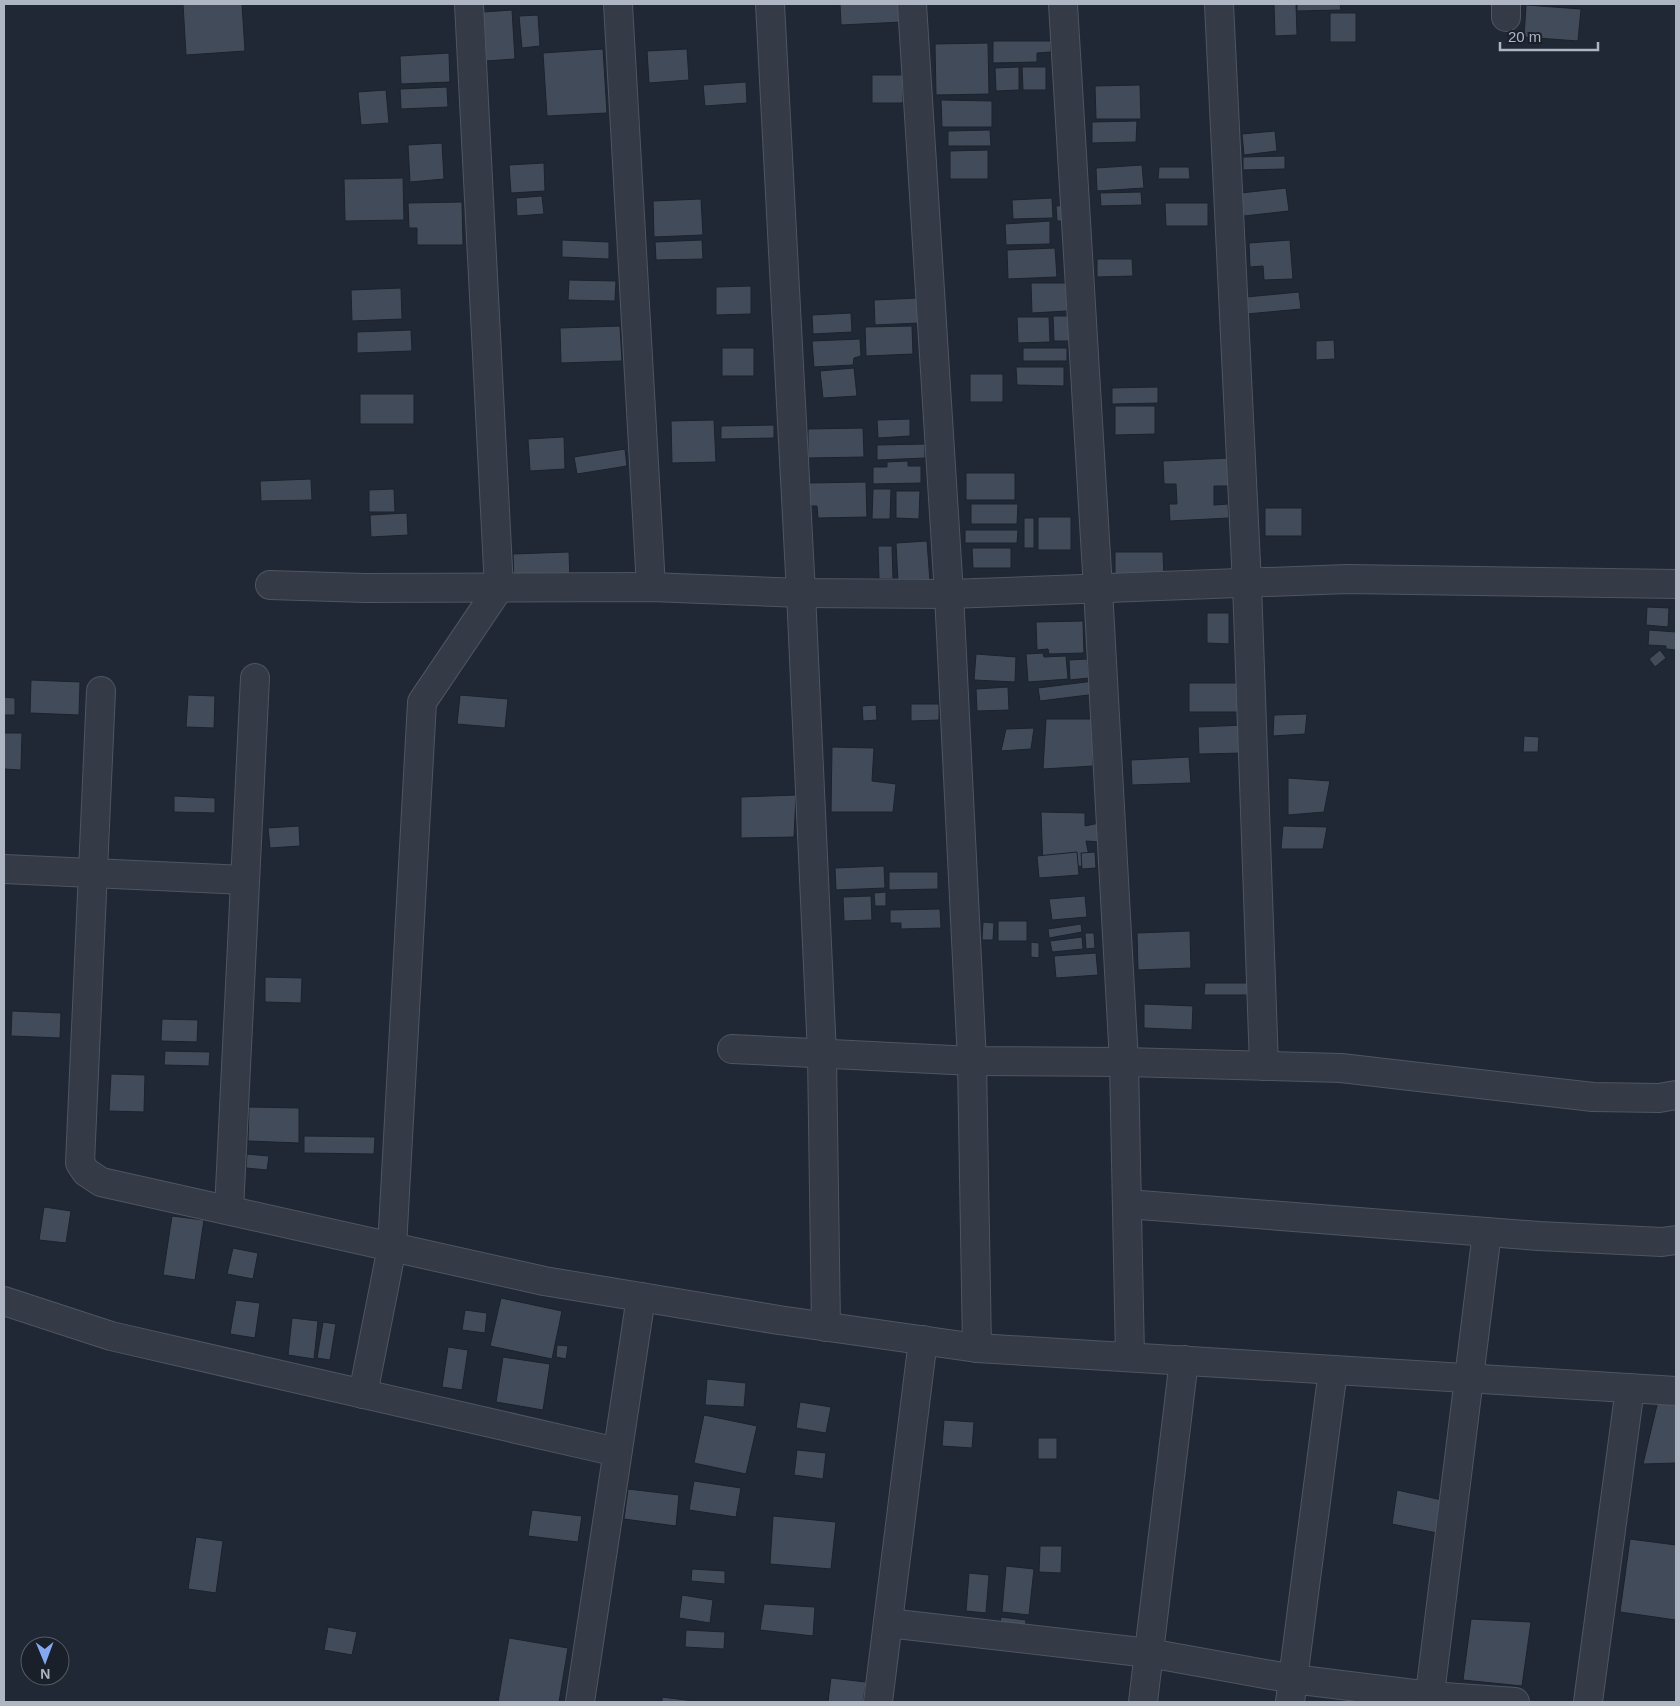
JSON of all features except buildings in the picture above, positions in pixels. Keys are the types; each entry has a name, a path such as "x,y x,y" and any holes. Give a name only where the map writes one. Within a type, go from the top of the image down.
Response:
{"street":[{"path":"363,1394 392,1247 422,702 499,588 469,4"},
{"path":"618,4 651,586"},
{"path":"770,4 801,593 822,1054 826,1326"},
{"path":"912,4 948,594 972,1062 977,1348"},
{"path":"1063,4 1124,1062 1130,1358"},
{"path":"1219,4 1247,584 1264,1066"},
{"path":"270,584 499,588 651,586 801,593 948,594 1347,579 1676,584"},
{"path":"229,1210 255,678"},
{"path":"101,691 80,1163 86,1172 101,1182 544,1281 977,1348 1676,1390"},
{"path":"4,869 245,880"},
{"path":"732,1049 972,1062 1124,1062 1341,1068 1593,1097 1659,1098 1676,1095"},
{"path":"1127,1204 1487,1232 1662,1242 1676,1240"},
{"path":"1430,1699 1487,1232"},
{"path":"580,1702 641,1297"},
{"path":"4,1301 111,1336 617,1452"},
{"path":"878,1702 923,1340"},
{"path":"1143,1702 1184,1360"},
{"path":"1292,1691 1332,1370"},
{"path":"1588,1702 1630,1388"},
{"path":"888,1623 1149,1653 1292,1691 1515,1702"}]}
